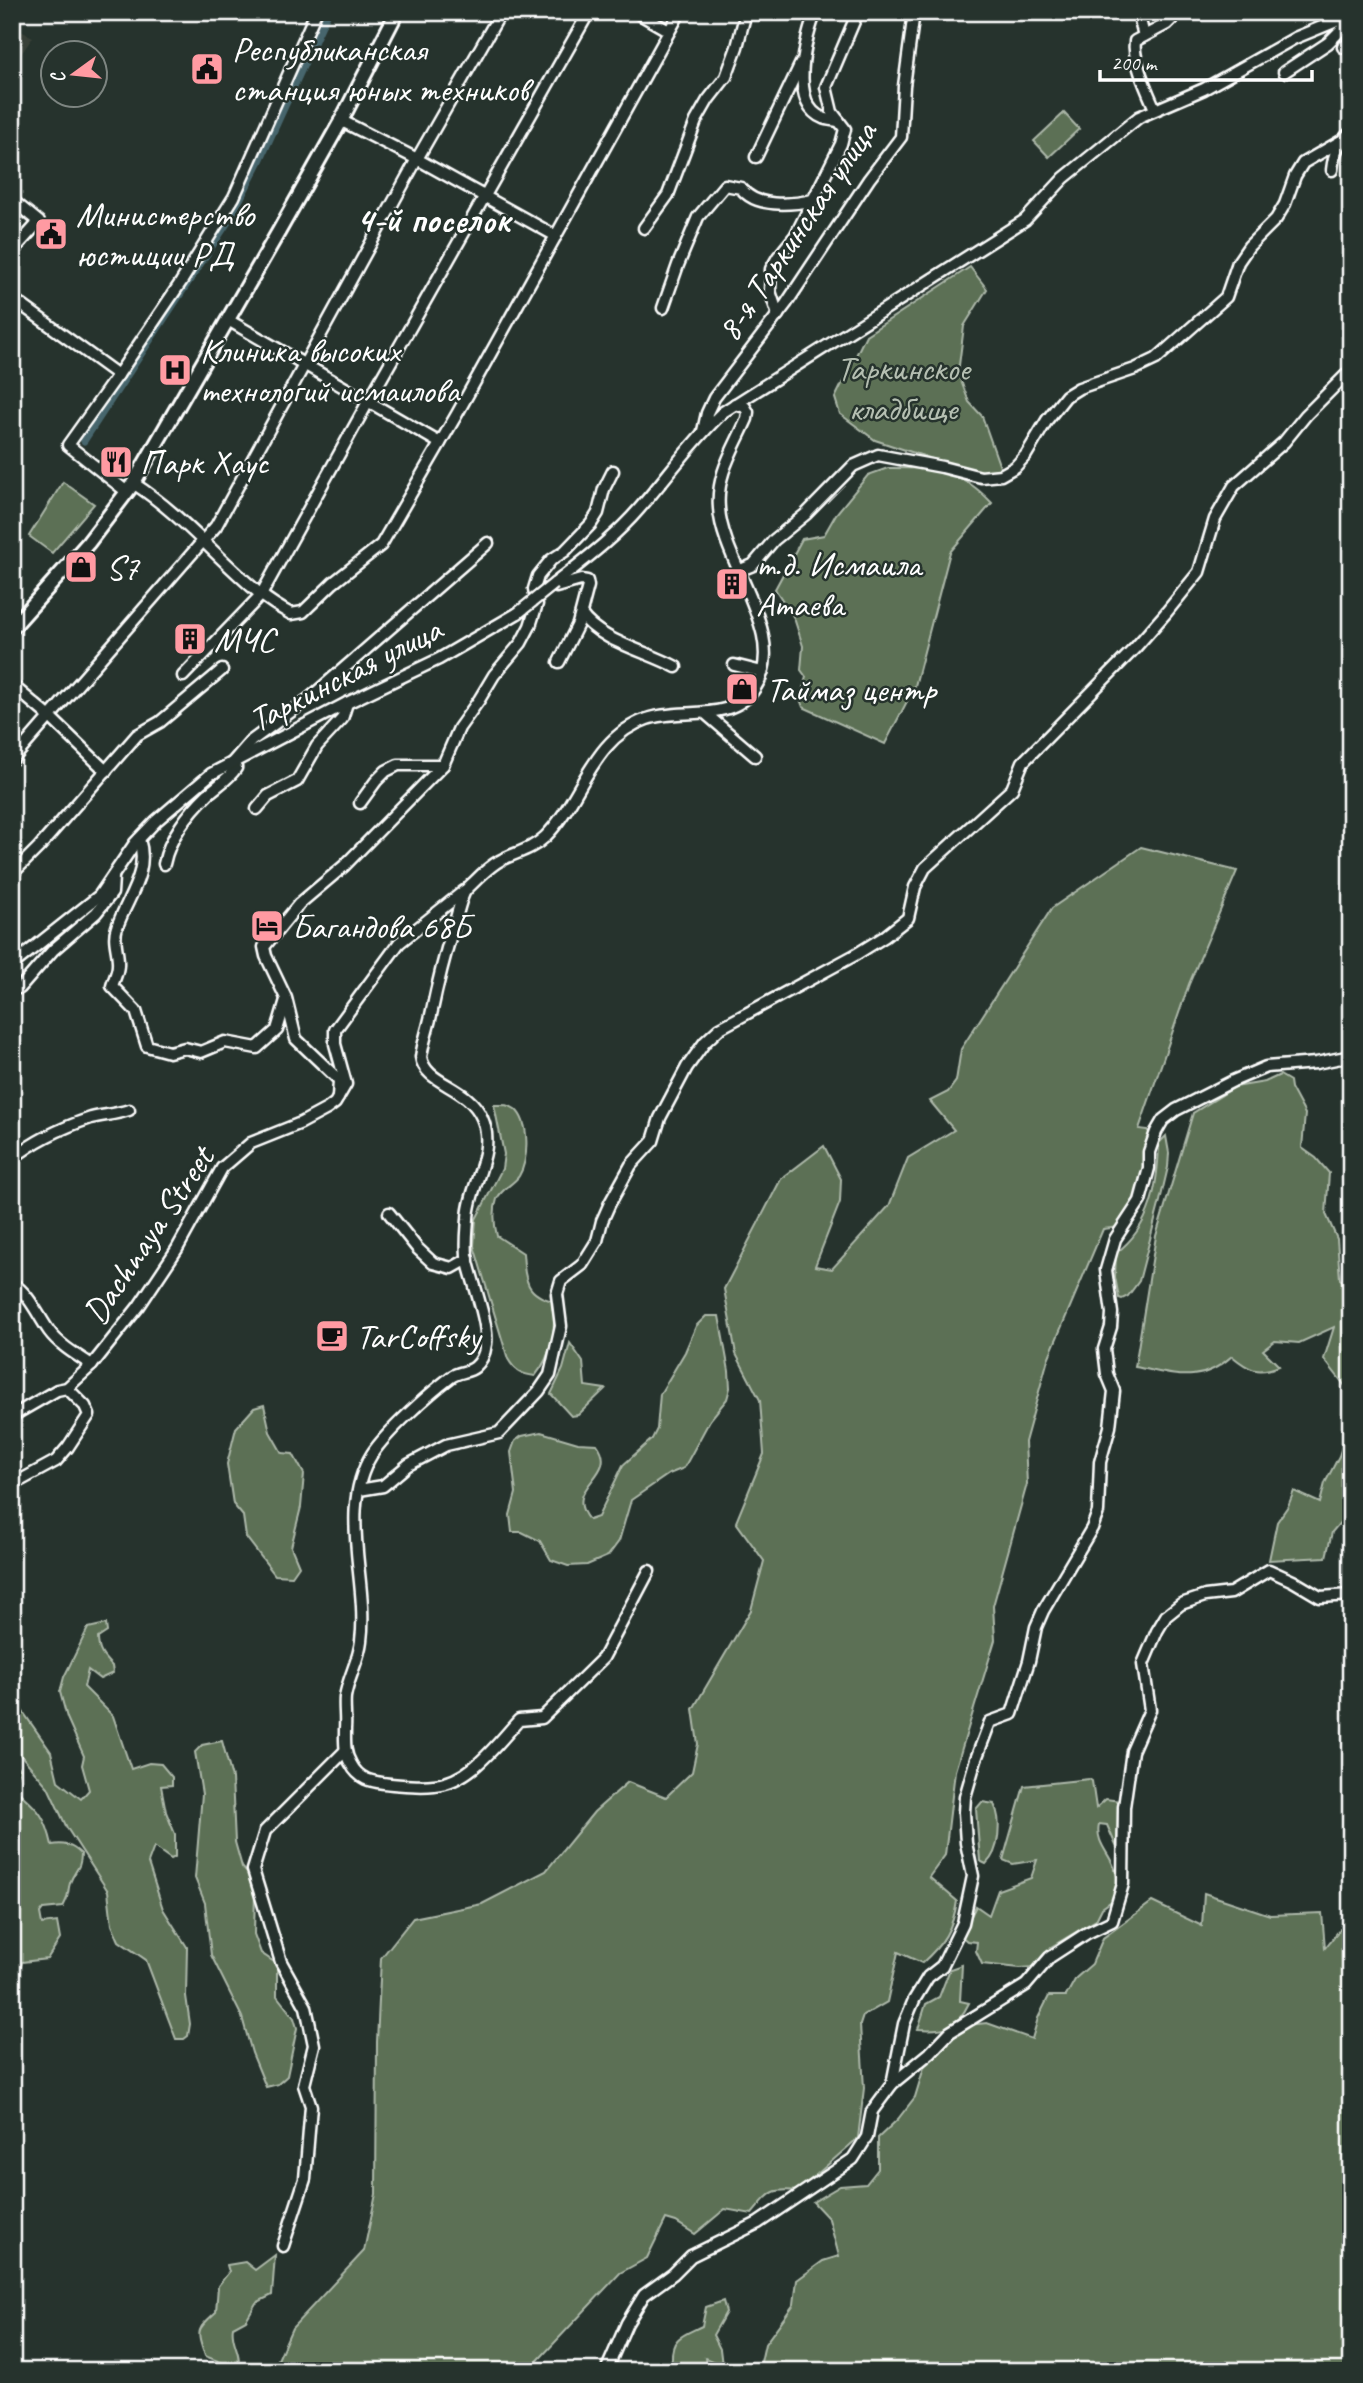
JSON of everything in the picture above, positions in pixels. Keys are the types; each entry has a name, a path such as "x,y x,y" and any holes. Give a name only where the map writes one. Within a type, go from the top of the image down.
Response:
{"main road":[{"path":"12,627 88,543 130,488 234,310 340,120 396,12"},
{"path":"130,488 340,120"}],"street":[{"path":"316,12 234,197 181,282 68,445 203,542 261,595 291,614 303,612 333,583 381,544 680,12"},
{"path":"12,760 216,526 417,159 501,12"},
{"path":"183,676 261,595 589,12"},
{"path":"636,12 669,31"},
{"path":"644,228 668,195 696,121 726,77 746,12"},
{"path":"778,315 770,291 771,269 795,236 841,144 845,129 839,121 821,118 806,103 803,90 805,53 809,27 816,12"},
{"name":"8-я Таркинская улица","path":"839,121 832,112 826,87 859,12"},
{"name":"8-я Таркинская улица","path":"703,431 714,398 778,315 869,179 901,137 904,86 914,12"},
{"path":"1138,12 1144,36"},
{"path":"1155,109 1134,47 1135,41 1167,24 1179,12"},
{"path":"1284,72 1328,43 1351,17"},
{"path":"703,431 735,404 1025,220 1064,178 1139,117 1204,89 1295,38 1351,17"},
{"path":"756,157 805,53"},
{"path":"340,120 556,236"},
{"path":"738,571 753,565 786,529 806,514 853,466 878,454 981,477 1001,475 1008,471 1026,455 1047,420 1066,396 1079,388 1156,359 1226,297 1238,262 1286,204 1295,176 1303,163 1341,141 1351,132"},
{"path":"1332,170 1334,154 1341,141"},
{"path":"663,308 698,217 725,185 741,188 747,197 774,203 813,200"},
{"path":"12,200 39,222 12,252"},
{"path":"12,298 118,375"},
{"path":"228,320 440,443"},
{"path":"359,1490 383,1486 408,1465 446,1445 499,1433 540,1391 550,1375 561,1326 558,1294 561,1281 582,1265 597,1241 610,1203 631,1165 653,1141 660,1118 687,1067 705,1042 720,1028 855,955 908,918 915,887 925,868 1012,789 1023,762 1135,648 1199,572 1215,519 1234,486 1284,442 1306,415 1351,370"},
{"path":"338,1098 346,1084 335,1044 335,1030 399,943 492,866 533,847 544,837 564,813 600,752 616,737 646,719 705,713 731,707 748,696 760,680 765,653 763,636 721,528 718,506 721,475 747,419 748,412 745,407 735,404"},
{"name":"Таркинская улица","path":"12,965 91,903 139,839 211,774 347,703 439,659 519,613 610,539 638,511 703,431"},
{"path":"338,1098 339,1080 296,1039 286,998 264,947 299,904 344,866 443,765 459,728 494,675 522,643 537,604 534,589 538,576 591,524 598,513 604,489 613,471"},
{"path":"164,864 167,850 177,832 206,796 231,776 236,768 232,763 251,741 311,697 488,543"},
{"path":"554,584 556,587 581,580 587,581 588,586 581,614 559,662"},
{"path":"581,614 600,634 676,667"},
{"path":"734,665 762,672"},
{"path":"12,874 137,735 160,722 222,670"},
{"path":"12,685 106,771"},
{"path":"257,809 268,796 297,781 317,746 342,719 347,703"},
{"path":"705,713 755,756"},
{"path":"360,803 381,776 398,765 443,765"},
{"path":"139,839 143,851 138,879 114,940 118,951 118,967 112,986 136,1011 148,1046 169,1052 185,1048 201,1052 225,1042 257,1048 277,1030 286,998"},
{"path":"20,988 53,950 104,903 112,893 113,876"},
{"path":"464,891 442,963 421,1057 422,1064 430,1074 470,1099 485,1125 485,1156 471,1196 468,1214 468,1259 487,1333 487,1343 481,1359 472,1369 451,1377 384,1438 372,1454 359,1490 356,1539 361,1642 345,1698 345,1751 350,1764 367,1780 420,1787 448,1784 472,1769 519,1720 542,1718 603,1658 649,1571"},
{"path":"892,2084 904,2024 914,2000 928,1977 942,1966 963,1923 973,1876 964,1812 976,1759 990,1722 1009,1716 1014,1710 1029,1661 1035,1627 1098,1513 1100,1462 1110,1427 1114,1391 1107,1374 1104,1349 1112,1313 1106,1270 1115,1239 1140,1200 1149,1168 1149,1152 1156,1132 1163,1120 1176,1110 1233,1080 1266,1067 1316,1063 1351,1056"},
{"name":"Dachnaya Street","path":"12,1416 57,1390 67,1388 93,1365 139,1306 177,1249 222,1168 251,1143 316,1116 338,1098"},
{"path":"12,1159 46,1138 88,1119 129,1110"},
{"path":"389,1213 417,1248 433,1263 452,1268 468,1259"},
{"path":"12,1283 23,1290 50,1332 72,1352 93,1365"},
{"path":"12,1485 56,1461 89,1415 85,1406 67,1388"},
{"path":"606,2371 627,2323 644,2295 673,2274 691,2256 758,2223 853,2159 867,2137 872,2111 892,2084 930,2053 950,2032 1026,1985 1050,1957 1087,1933 1112,1921 1123,1884 1124,1807 1132,1751 1150,1710 1143,1664 1166,1616 1181,1604 1205,1596 1231,1594 1269,1570 1320,1597 1351,1595"},
{"path":"283,2246 305,2179 311,2106 304,2085 314,2045 306,2007 281,1962 253,1870 265,1831 345,1751"}],"shaded area":[{"path":"12,27 33,37 12,67"}],"green space":[{"path":"1064,113 1079,129 1049,157 1034,141"},
{"name":"Таркинское кладбище","path":"970,267 987,289 964,326 958,373 969,402 982,416 1002,473 981,475 875,440 840,414 835,398 866,335"},
{"path":"888,468 919,468 957,476 980,491 992,503 950,552 915,686 885,744 803,707 800,699 806,677 801,670 803,646 794,618 775,589 802,539 824,535 836,514 868,475"},
{"path":"63,482 94,504 52,553 29,536"},
{"path":"1141,847 1237,871 1189,984 1139,1129 1147,1130 1151,1135 1145,1153 1139,1197 1120,1227 1103,1229 1048,1359 1025,1442 1027,1484 993,1606 995,1640 955,1771 945,1855 929,1877 957,1901 953,1920 936,1949 922,1963 898,1952 887,2002 863,2016 860,2025 864,2088 858,2138 798,2191 775,2191 752,2214 725,2209 695,2234 666,2219 647,2258 620,2273 528,2371 273,2371 292,2328 364,2251 376,2194 377,2042 381,1958 413,1918 482,1904 546,1871 594,1812 628,1782 666,1797 692,1772 698,1744 693,1709 751,1610 764,1561 736,1522 764,1454 760,1400 736,1354 724,1289 781,1179 824,1146 841,1179 840,1202 815,1266 832,1269 889,1206 908,1158 954,1130 930,1101 948,1092 956,1081 961,1049 1052,908"},
{"path":"1280,1075 1290,1081 1305,1114 1302,1148 1316,1158 1329,1173 1326,1214 1337,1239 1340,1279 1351,1287 1351,1521 1342,1520 1332,1532 1326,1557 1269,1560 1277,1522 1294,1491 1320,1503 1325,1483 1339,1456 1347,1432 1349,1391 1324,1359 1334,1327 1299,1343 1275,1341 1263,1350 1279,1366 1265,1370 1249,1368 1232,1356 1220,1365 1197,1375 1174,1375 1135,1367 1156,1236 1193,1113 1235,1087 1265,1082"},
{"path":"494,1105 515,1109 523,1123 526,1141 525,1160 519,1176 497,1199 494,1218 497,1236 523,1253 526,1278 532,1290 537,1295 554,1301 550,1350 535,1376 519,1371 508,1359 474,1246 476,1219 502,1169 504,1154"},
{"path":"1166,1136 1168,1167 1139,1281 1128,1296 1122,1299 1119,1298 1115,1277 1116,1253 1138,1230 1151,1203 1157,1174 1159,1143"},
{"path":"706,1316 719,1316 729,1371 730,1388 727,1399 710,1420 684,1468 669,1474 631,1500 619,1541 608,1556 587,1565 568,1566 551,1560 540,1541 522,1532 512,1532 510,1515 516,1493 511,1452 515,1441 522,1436 541,1432 578,1443 597,1444 602,1455 602,1465 586,1489 582,1508 589,1520 598,1517 623,1465 652,1439 657,1429 660,1394 685,1352 696,1326"},
{"path":"570,1343 583,1362 585,1386 605,1389 578,1415 571,1416 551,1394 563,1369"},
{"path":"264,1405 270,1432 282,1453 293,1454 304,1474 301,1507 291,1547 299,1566 292,1576 275,1575 246,1537 243,1516 233,1504 227,1464 236,1428 254,1408"},
{"path":"12,1619 17,1635 13,1649 13,1672 19,1706 51,1752 58,1781 81,1799 89,1790 82,1765 84,1756 67,1718 60,1692 64,1677 88,1628 106,1624 107,1632 98,1638 98,1643 102,1654 112,1666 113,1673 100,1679 88,1670 84,1687 113,1716 131,1769 149,1763 161,1764 172,1777 172,1785 161,1786 166,1812 175,1834 175,1857 171,1859 154,1847 148,1863 163,1909 187,1947 186,1996 190,2024 188,2036 184,2039 176,2039 146,1960 119,1941 112,1925 108,1891 67,1828 48,1787 19,1753 12,1750"},
{"path":"222,1741 232,1778 235,1842 242,1867 252,1879 255,1891 254,1934 261,1953 277,1964 277,1996 294,2018 297,2028 287,2076 278,2084 266,2087 252,2053 242,2017 211,1955 205,1903 195,1878 202,1794 195,1752 202,1745"},
{"path":"12,1758 20,1769 14,1788 39,1812 52,1845 68,1845 81,1854 63,1907 43,1909 40,1913 42,1924 57,1922 60,1939 47,1959 22,1962 18,1977 21,1998 16,2003 12,2002"},
{"path":"1089,1779 1092,1781 1096,1808 1106,1799 1120,1801 1121,1857 1107,1825 1099,1824 1098,1830 1115,1870 1120,1890 1113,1900 1102,1908 1096,1920 1051,1947 1036,1967 982,1964 976,1951 977,1942 967,1941 961,1936 976,1906 989,1915 998,1890 1031,1878 1037,1860 1013,1864 1003,1860 1024,1786"},
{"path":"982,1802 994,1804 999,1827 997,1844 986,1864 980,1861 976,1809"},
{"path":"1204,1893 1270,1915 1322,1913 1325,1948 1340,1929 1351,1936 1351,2371 759,2371 765,2344 794,2304 797,2280 823,2261 839,2256 829,2219 813,2202 840,2186 866,2184 878,2169 878,2138 898,2119 915,2097 929,2051 968,2025 987,2023 1032,2039 1038,2018 1049,1996 1066,1996 1076,1978 1092,1964 1103,1938 1152,1902 1202,1926"},
{"path":"962,1965 960,2001 969,2003 960,2018 943,2028 918,2029 926,2004 939,1997 950,1969"},
{"path":"275,2255 272,2295 256,2303 246,2320 233,2327 238,2366 233,2367 205,2356 200,2331 216,2312 218,2286 229,2272 227,2265 245,2262 255,2270"},
{"path":"723,2301 726,2312 713,2335 720,2349 722,2365 705,2358 707,2370 661,2371 672,2359 676,2341 702,2326 706,2307"}],"waterway":[{"path":"84,441 230,219 259,163 328,12"}],"place":[{"name":"Республиканская станция юных техников","path":"207,69"},
{"name":"Министерство юстиции РД","path":"51,234"},
{"name":"Клиника высоких технологий исмаилова","path":"175,370"},
{"name":"Парк Хаус","path":"116,462"},
{"name":"S7","path":"81,567"},
{"name":"т.д. Исмаила Атаева","path":"732,584"},
{"name":"МЧС","path":"190,639"},
{"name":"Таймаз центр","path":"742,689"},
{"name":"Багандова 68Б","path":"267,926"},
{"name":"TarCoffsky","path":"332,1336"}],"district":[{"name":"4-й поселок","path":"433,219"}]}
